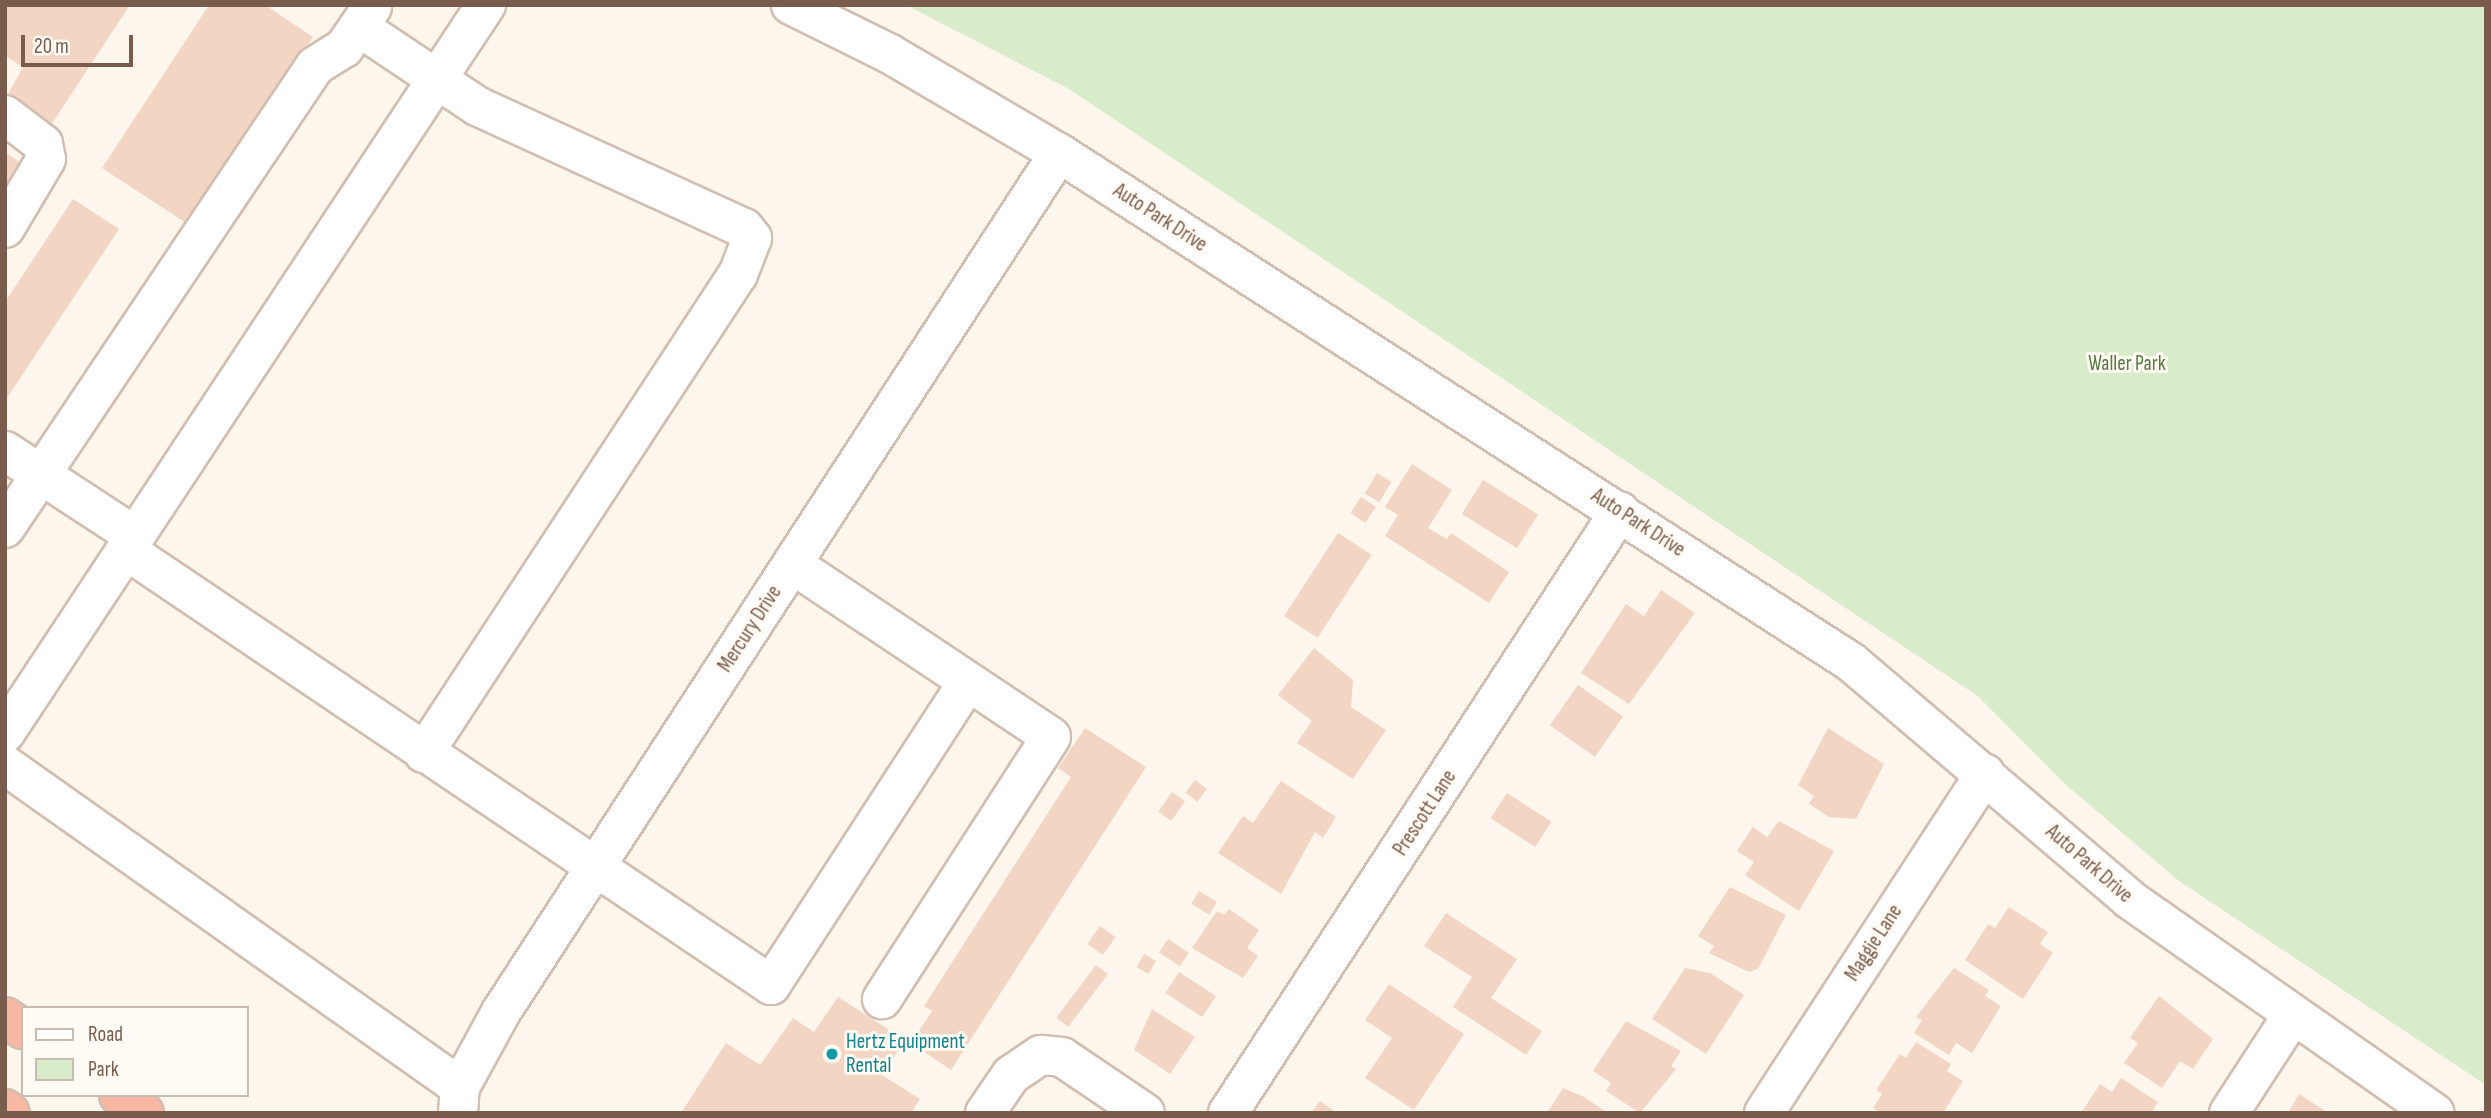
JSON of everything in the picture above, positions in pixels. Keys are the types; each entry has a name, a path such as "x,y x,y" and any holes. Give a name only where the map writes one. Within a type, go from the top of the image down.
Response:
{"highway":[{"path":"5,1017 21,1028"},
{"path":"122,1097 144,1113"},
{"path":"5,1109 10,1113"}],"street":[{"path":"5,733 486,5"},
{"name":"Auto Park Drive","path":"791,5 1059,153 1620,511 1851,662 2129,900 2435,1113"},
{"path":"5,528 315,66 344,48 366,16 438,80 478,106 744,228 752,238 737,274 424,753"},
{"path":"5,115 43,144 46,159 5,228"},
{"name":"Mercury Drive","path":"459,1100 594,869 1059,153"},
{"path":"5,451 41,474 131,543 424,753 771,985 968,682"},
{"name":"Prescott Lane","path":"1228,1113 1620,511"},
{"path":"792,564 1051,737 882,999"},
{"path":"5,765 459,1100"},
{"name":"Maggie Lane","path":"1764,1113 1985,774"},
{"path":"2229,1113 2292,1016"},
{"path":"985,1113 1011,1075 1041,1055 1062,1058 1144,1113"}],"green space":[{"name":"Waller Park","path":"906,5 2486,5 2486,1085 2179,881 2065,784 1979,697 1069,89"}],"building":[{"path":"5,5 130,5 49,128 5,100 23,67 5,56"},
{"path":"209,5 265,5 313,37 189,225 102,168"},
{"path":"5,152 24,165 5,193"},
{"path":"73,199 119,229 5,401 5,302"},
{"path":"1412,464 1452,490 1428,528 1447,539 1451,533 1509,572 1489,603 1385,536 1398,515 1385,507"},
{"path":"1377,473 1392,482 1379,502 1365,494"},
{"path":"1483,480 1538,514 1517,548 1462,514"},
{"path":"1361,497 1376,507 1365,523 1350,513"},
{"path":"1338,533 1372,555 1318,638 1284,616"},
{"path":"1661,590 1695,613 1629,704 1581,673 1626,604 1644,616"},
{"path":"1314,648 1353,680 1351,707 1386,730 1353,779 1297,743 1312,721 1278,695"},
{"path":"1578,685 1623,717 1595,757 1550,725"},
{"path":"1085,728 1146,767 951,1070 911,1043 932,1011 924,1006 1071,777 1058,768"},
{"path":"1828,728 1884,764 1856,819 1829,817 1809,804 1814,796 1798,785"},
{"path":"1195,780 1207,789 1197,802 1185,793"},
{"path":"1281,781 1336,817 1323,838 1315,832 1281,894 1218,853 1243,816 1253,823"},
{"path":"1172,792 1185,801 1171,821 1158,812"},
{"path":"1507,793 1551,822 1535,847 1491,818"},
{"path":"1779,821 1834,851 1799,911 1745,875 1754,862 1737,851 1753,827 1767,837"},
{"path":"1730,887 1786,915 1758,969 1749,972 1709,953 1714,946 1698,936"},
{"path":"1199,891 1217,902 1209,915 1191,904"},
{"path":"2009,907 2048,932 2040,944 2053,953 2023,999 1965,960 1988,924 1995,928"},
{"path":"1229,909 1259,930 1247,948 1258,956 1243,978 1192,948 1217,911 1224,915"},
{"path":"1446,913 1517,959 1491,998 1542,1031 1526,1055 1453,1007 1472,977 1424,946"},
{"path":"1100,926 1116,937 1103,955 1087,944"},
{"path":"1168,939 1189,953 1180,966 1159,952"},
{"path":"1144,954 1156,961 1149,974 1136,967"},
{"path":"1096,965 1108,974 1068,1027 1056,1018"},
{"path":"1685,968 1710,973 1744,995 1706,1054 1652,1019"},
{"path":"1954,968 1989,990 1985,996 2001,1006 1972,1053 1956,1043 1949,1055 1914,1033 1922,1020 1916,1017"},
{"path":"1179,972 1216,996 1202,1017 1165,993"},
{"path":"1389,984 1464,1034 1414,1110 1365,1078 1392,1038 1365,1020"},
{"path":"2159,996 2213,1039 2193,1069 2180,1061 2162,1088 2124,1063 2138,1043 2130,1038"},
{"name":"Hertz Equipment Rental","path":"838,997 905,1040 882,1075 920,1099 911,1113 681,1113 726,1043 760,1065 793,1018 814,1032"},
{"path":"1152,1009 1195,1037 1170,1074 1134,1050"},
{"path":"1626,1021 1681,1051 1671,1066 1676,1069 1640,1113 1606,1091 1611,1083 1593,1071"},
{"path":"1916,1042 1951,1064 1947,1071 1963,1081 1943,1113 1881,1113 1873,1108 1882,1094 1876,1090 1900,1054 1906,1058"},
{"path":"2121,1078 2158,1102 2151,1113 2081,1113 2100,1084 2112,1092"},
{"path":"1563,1088 1584,1097 1608,1113 1547,1113"},
{"path":"2299,1094 2327,1112 2338,1113 2288,1113"},
{"path":"1320,1101 1337,1113 1311,1113"}],"place":[{"name":"Hertz Equipment Rental","path":"832,1054"}]}
